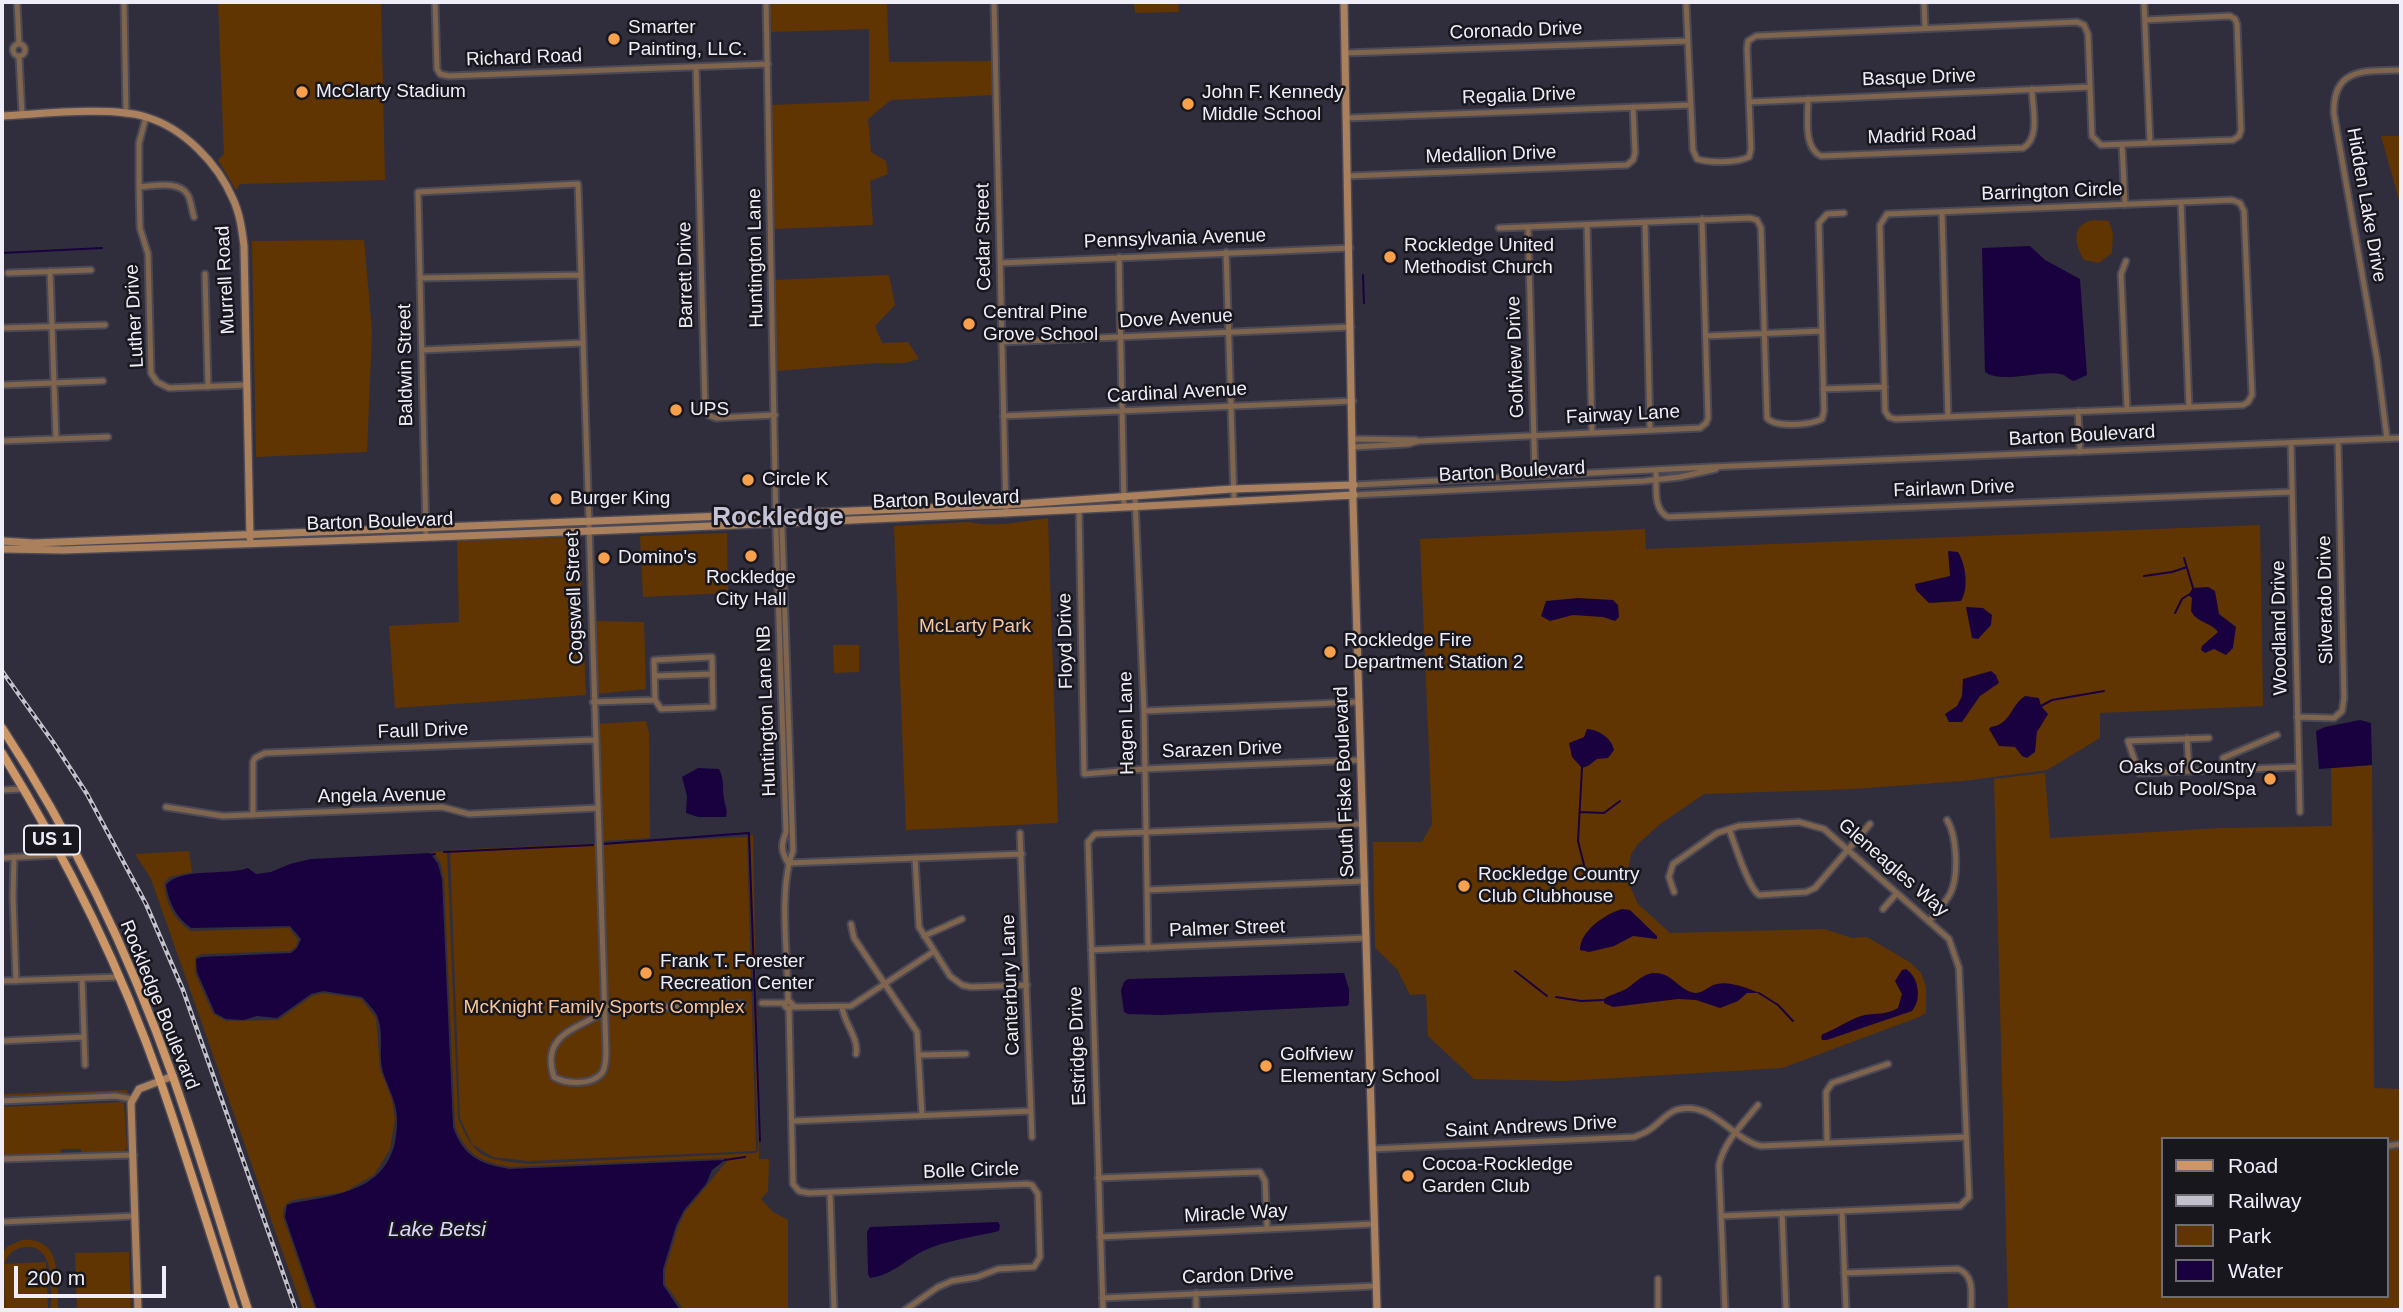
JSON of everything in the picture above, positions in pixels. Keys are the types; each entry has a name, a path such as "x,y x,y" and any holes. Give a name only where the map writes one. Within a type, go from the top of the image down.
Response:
{"main road":[{"name":"South Fiske Boulevard","path":"1344,2 1353,495 1377,1310"},
{"name":"Murrell Road","path":"2,116 126,114 146,117 171,128 189,142 222,178 234,200 244,246 250,543"},
{"name":"Barton Boulevard","path":"853,515 1006,514 1232,489 1354,485"},
{"path":"1270,499 1279,494 1283,487"},
{"name":"Barton Boulevard","path":"1135,501 1353,495"},
{"name":"Barton Boulevard","path":"2,550 129,538 351,530 465,534 588,531 1005,505 1124,502"},
{"name":"Barton Boulevard","path":"2,541 129,548 321,540 483,525 588,520 686,516 778,519"},
{"path":"686,516 687,526"},
{"path":"497,534 525,527 530,523"},
{"path":"465,534 483,525"},
{"path":"321,540 346,536 351,530"},
{"path":"129,538 129,548"},
{"name":"Rockledge Boulevard","path":"2,729 75,854 139,991 173,1076 248,1310"},
{"name":"Rockledge Boulevard","path":"2,753 60,855 119,976 161,1081 235,1310"},
{"path":"110,957 132,975"},
{"path":"119,976 139,991"},
{"path":"138,1310 132,1101 139,1089 173,1076"},
{"path":"203,1212 212,1223 222,1228"},
{"path":"211,1236 219,1240 231,1256"}],"street":[{"path":"17,2 19,44 13,49 15,55 19,56 22,115"},
{"path":"124,2 128,101 126,114"},
{"name":"Richard Road","path":"435,2 437,69 440,74 449,76 768,64"},
{"name":"Huntington Lane","path":"766,2 778,519"},
{"name":"Cedar Street","path":"995,2 1006,514"},
{"path":"1686,2 1693,150 1697,159 1705,161 1743,160 1749,157 1751,149 1747,48 1748,41 1756,36 1925,28 2077,22 2084,26 2088,34 2092,136 2097,143 2232,140 2239,136 2241,117 2238,24 2235,19 2230,16 2145,20"},
{"path":"1924,2 1925,28"},
{"path":"2144,2 2150,143"},
{"name":"Coronado Drive","path":"1346,53 1688,41"},
{"name":"Barrett Drive","path":"696,67 705,407 708,415 716,418 775,415"},
{"name":"Hidden Lake Drive","path":"2387,439 2377,359 2333,99 2337,87 2355,74 2401,70"},
{"name":"Basque Drive","path":"1749,102 2090,87"},
{"name":"Madrid Road","path":"1808,99 1809,145 1814,153 1821,156 2023,148 2030,144 2034,135 2032,89"},
{"name":"Regalia Drive","path":"1348,118 1691,105"},
{"name":"Medallion Drive","path":"1348,176 1627,165 1633,160 1635,153 1633,107"},
{"name":"Luther Drive","path":"146,117 139,144 139,187 140,229 148,254 151,373 157,382 169,388 246,385"},
{"path":"2122,144 2125,205"},
{"name":"Baldwin Street","path":"426,532 418,192 578,184"},
{"name":"Cogswell Street","path":"578,184 594,740 598,808 605,1009 606,1051 601,1074 590,1080 562,1082 554,1077 551,1068 552,1053 557,1038 566,1031 589,1022 605,1009"},
{"path":"139,187 172,186 182,189 188,195 194,217"},
{"name":"Barrington Circle","path":"2232,200 2240,203 2244,211 2252,395 2248,402 2243,405 1889,417 1885,411 1880,225 1887,214 2181,202 2232,200"},
{"path":"2181,202 2189,407"},
{"path":"1942,212 1948,416"},
{"path":"1499,228 1702,219 1758,220 1761,228 1767,418 1775,424 1816,422 1822,419 1824,389 1819,223 1827,214 1844,214"},
{"name":"Fairway Lane","path":"1353,443 1700,428 1708,418 1702,219"},
{"path":"1645,222 1650,430"},
{"path":"1587,225 1592,432"},
{"name":"Golfview Drive","path":"1528,227 1535,486"},
{"name":"Pennsylvania Avenue","path":"1001,263 1350,248"},
{"path":"1226,252 1234,500"},
{"path":"1119,257 1124,502"},
{"path":"2126,261 2121,274 2127,409"},
{"path":"8,273 91,270"},
{"path":"50,271 56,439"},
{"path":"205,274 208,387"},
{"path":"420,278 580,275"},
{"path":"2,328 105,325"},
{"name":"Dove Avenue","path":"1002,342 1352,327"},
{"path":"1706,336 1822,331"},
{"path":"422,350 582,343"},
{"path":"2,385 103,381"},
{"path":"1824,389 1885,387"},
{"name":"Cardinal Avenue","path":"1003,416 1353,401"},
{"path":"2078,411 2080,452"},
{"path":"2,441 108,437"},
{"name":"Barton Boulevard","path":"1354,485 2401,438"},
{"name":"Silverado Drive","path":"2297,717 2334,718 2342,711 2344,698 2338,441"},
{"name":"Woodland Drive","path":"2291,443 2301,812"},
{"name":"Barton Boulevard","path":"1353,495 1657,480 1722,468"},
{"name":"Fairlawn Drive","path":"1656,470 1658,506 1661,513 1668,517 2292,492"},
{"path":"1405,482 1406,492"},
{"name":"Hagen Lane","path":"1135,501 1144,711 1147,948"},
{"name":"Floyd Drive","path":"1079,508 1084,774"},
{"name":"Huntington Lane NB","path":"778,519 786,832 782,853 788,863"},
{"path":"780,562 793,851 788,863 785,891 786,1002"},
{"path":"712,657 712,674 713,707 661,709 655,700 654,660 712,657"},
{"path":"655,676 712,674"},
{"path":"593,702 655,700"},
{"path":"1144,711 1359,702"},
{"path":"2229,770 2223,758 2277,735"},
{"path":"2187,738 2189,771"},
{"path":"2209,738 2128,741 2140,773 2299,767"},
{"name":"Faull Drive","path":"253,815 252,766 255,758 265,753 594,740"},
{"name":"Sarazen Drive","path":"1084,774 1361,760"},
{"path":"2,790 24,789"},
{"name":"Angela Avenue","path":"166,807 223,816 442,807 469,814 598,808"},
{"path":"1930,920 1949,895 1955,878 1954,831 1947,820"},
{"name":"Gleneagles Way","path":"1674,892 1669,877 1673,864 1717,833 1739,826 1800,822 1824,829 1949,939 1959,968 1969,1197 1960,1206 1842,1212"},
{"path":"1146,832 1362,824"},
{"path":"1729,829 1748,881 1753,891 1759,895 1806,892 1815,888 1870,824"},
{"name":"Canterbury Lane","path":"1020,832 1032,1137"},
{"name":"Estridge Drive","path":"1102,1310 1088,842 1094,834 1146,832"},
{"path":"2,858 75,854"},
{"path":"788,863 1022,854"},
{"path":"14,857 16,981"},
{"path":"915,858 917,921 923,936 950,976 962,985 971,987 1027,985"},
{"path":"1147,890 1364,881"},
{"path":"1883,909 1897,893"},
{"path":"923,936 962,919"},
{"path":"852,924 854,938 917,1032 922,1115"},
{"name":"Palmer Street","path":"1091,950 1365,938"},
{"path":"791,1008 851,1006 933,952"},
{"path":"2,981 119,976"},
{"path":"82,978 85,1065"},
{"path":"762,1003 793,1003 793,1121 1031,1111"},
{"path":"605,1009 743,1004"},
{"path":"842,1007 857,1048 856,1054"},
{"path":"2,1041 84,1037"},
{"path":"920,1055 966,1054"},
{"path":"1827,1142 1826,1092 1832,1083 1888,1064"},
{"path":"2,1101 113,1096 132,1101"},
{"path":"1725,1310 1718,1165 1736,1131 1758,1105"},
{"name":"Saint Andrews Drive","path":"1372,1149 1634,1138 1650,1130 1671,1112 1684,1108 1707,1112 1751,1143 1761,1146 1966,1137"},
{"name":"Bolle Circle","path":"793,1121 793,1184 802,1193 1027,1184 1036,1189 1039,1207 1038,1263 1029,1269 998,1269 977,1278 952,1281 938,1287 905,1310"},
{"path":"2,1159 134,1154"},
{"path":"1098,1178 1260,1172 1265,1181 1267,1228"},
{"path":"831,1192 834,1310"},
{"path":"1721,1216 1842,1212 1846,1310"},
{"path":"1782,1213 1786,1310"},
{"path":"2,1222 135,1216"},
{"name":"Miracle Way","path":"1100,1237 1373,1224"},
{"path":"1844,1273 1958,1269 1965,1271 1970,1277 1971,1310"},
{"path":"1658,1279 1658,1310"},
{"name":"Cardon Drive","path":"1102,1298 1376,1286"},
{"path":"1196,1293 1196,1310"}],"green space":[{"name":"McClarty Stadium","path":"218,2 381,2 385,180 240,184 236,190 218,160 224,154"},
{"path":"769,2 887,2 889,62 993,61 994,95 891,100 868,119 871,152 886,161 888,174 870,181 873,225 773,229 771,105 869,101 869,29 769,32"},
{"path":"1134,2 1178,2 1179,12 1135,13"},
{"path":"2381,136 2401,136 2401,207"},
{"path":"2093,220 2109,221 2113,234 2112,253 2099,263 2084,260 2076,236 2081,226"},
{"path":"364,240 372,331 367,452 256,457 252,241"},
{"path":"889,275 895,305 875,326 882,343 908,342 919,359 904,363 776,371 774,280"},
{"name":"McLarty Park","path":"1048,518 1058,823 906,830 894,526 969,522 998,524"},
{"path":"2260,525 2263,706 2100,713 2100,738 2047,770 1963,781 1853,789 1704,794 1660,824 1631,854 1629,884 1638,904 1670,933 1824,929 1852,938 1867,937 1911,963 1921,973 1926,987 1926,1013 1919,1017 1782,1068 1565,1081 1474,1079 1428,1036 1426,994 1410,995 1397,969 1375,948 1373,842 1422,842 1432,824 1420,539 1645,529 1646,549"},
{"path":"727,533 728,593 643,597 640,536"},
{"path":"579,537 586,695 395,708 389,626 459,622 457,541"},
{"path":"594,621 644,622 646,689 596,694"},
{"path":"833,645 859,645 859,672 834,673"},
{"path":"646,721 649,733 650,838 602,841 597,724"},
{"path":"2372,765 2374,1088 2401,1089 2401,1141 2389,1143 2389,1137 2162,1137 2162,1298 2389,1298 2389,1149 2401,1147 2401,1310 2008,1310 1994,779 2045,773 2050,838 2222,828 2332,826 2331,768"},
{"path":"749,835 753,835 759,1159 769,1159 768,1191 761,1199 773,1212 788,1220 788,1310 684,1310 665,1284 665,1270 685,1212 727,1161 726,1158 509,1167 475,1155 459,1136 455,1126 444,880 440,862 433,852 447,851 458,1118 476,1150 501,1161 528,1164 756,1153"},
{"name":"McKnight Family Sports Complex","path":"747,837 756,1151 528,1161 493,1157 472,1144 460,1118 450,850"},
{"path":"189,851 192,872 169,877 164,884 172,911 185,927 191,931 289,928 298,940 296,947 290,951 202,954 195,957 195,973 213,1014 226,1021 278,1020 312,996 323,993 361,999 376,1018 380,1069 392,1100 395,1119 390,1149 374,1175 344,1192 293,1200 284,1209 283,1217 315,1310 303,1310 151,879 135,854"},
{"path":"127,1090 127,1095 116,1093 2,1098 2,1094"},
{"path":"124,1102 127,1147 124,1152 81,1153 81,1149 61,1149 60,1154 2,1157 2,1107"},
{"path":"22,1240 36,1241 52,1253 57,1275 58,1310 51,1310 51,1280 47,1260 35,1248 25,1247 12,1252 4,1264 46,1262 48,1310 6,1310 4,1265 5,1310 2,1310 2,1253 8,1246"},
{"path":"129,1252 131,1310 77,1310 75,1253"}],"water":[{"path":"2030,246 2045,260 2080,279 2087,375 2074,381 2056,373 2002,377 1985,372 1982,248"},
{"path":"1948,551 1958,552 1963,563 1966,583 1963,596 1961,601 1929,603 1916,590 1915,584 1950,576"},
{"path":"2208,587 2215,591 2219,614 2236,627 2233,648 2226,655 2214,649 2205,653 2201,650 2218,632 2194,615 2191,611 2192,598 2188,595 2193,588"},
{"path":"1578,598 1613,600 1618,605 1619,617 1615,621 1603,617 1573,615 1550,621 1541,616 1546,601"},
{"path":"1966,607 1983,608 1992,615 1991,625 1978,639 1972,638"},
{"path":"1991,671 1999,683 1980,696 1962,722 1949,722 1945,714 1957,706 1962,696 1963,679"},
{"path":"2025,696 2039,698 2041,706 2048,714 2037,732 2035,752 2027,758 2015,747 1999,746 1989,729 2007,719"},
{"path":"2360,720 2371,723 2372,765 2319,769 2316,731"},
{"path":"1587,729 1604,735 1614,750 1608,758 1597,759 1582,768 1572,757 1569,743 1584,737"},
{"path":"698,768 719,769 723,780 726,817 698,817 686,813 687,796 682,777"},
{"name":"Lake Betsi","path":"430,853 438,864 442,880 453,1127 457,1137 474,1157 509,1169 725,1160 712,1170 706,1184 684,1210 676,1226 663,1269 663,1285 680,1310 317,1310 285,1217 287,1205 332,1196 366,1183 379,1173 389,1160 395,1142 397,1113 382,1066 378,1018 362,997 323,991 311,994 277,1018 257,1016 244,1020 226,1019 215,1013 197,972 196,959 291,953 301,939 290,926 191,928 174,909 166,885 173,879 193,874 248,868 256,874 311,859"},
{"path":"1622,909 1630,910 1657,939 1633,936 1614,946 1589,952 1580,950 1584,936 1595,924"},
{"path":"1906,969 1914,977 1918,989 1917,1001 1912,1011 1822,1040 1823,1034 1854,1019 1898,1008 1902,994 1895,981 1902,970"},
{"path":"1344,973 1349,989 1347,1006 1161,1015 1128,1014 1124,1012 1121,990 1128,979"},
{"path":"1652,973 1669,977 1695,993 1713,985 1727,983 1759,993 1747,993 1738,1001 1720,1008 1696,1000 1678,999 1613,1007 1604,1003 1607,997"},
{"path":"998,1222 999,1231 941,1244 923,1251 885,1274 870,1278 868,1274 867,1232 870,1227"}],"waterway":[{"path":"2,253 102,248"},
{"path":"1363,275 1364,303"},
{"path":"2184,558 2193,588"},
{"path":"2144,576 2187,567"},
{"path":"2175,613 2182,599 2188,595"},
{"path":"2041,706 2052,700 2104,691"},
{"path":"1582,768 1578,841 1584,865"},
{"path":"1580,812 1604,813 1620,801"},
{"path":"603,844 749,833 760,1141"},
{"path":"444,852 593,845"},
{"path":"431,855 435,854"},
{"path":"1515,971 1547,996"},
{"path":"1759,993 1778,1005 1793,1021"},
{"path":"1556,997 1581,1001 1603,1000"},
{"path":"725,1160 745,1157"}],"railway":[{"path":"2,671 87,794 146,904 183,990 296,1310"}],"place":[{"name":"Smarter Painting, LLC.","path":"614,39"},
{"name":"McClarty Stadium","path":"302,92"},
{"name":"John F. Kennedy Middle School","path":"1188,104"},
{"name":"Rockledge United Methodist Church","path":"1390,257"},
{"name":"Central Pine Grove School","path":"969,324"},
{"name":"UPS","path":"676,410"},
{"name":"Circle K","path":"748,480"},
{"name":"Burger King","path":"556,499"},
{"name":"Rockledge City Hall","path":"751,556"},
{"name":"Domino's","path":"604,558"},
{"name":"Rockledge Fire Department Station 2","path":"1330,652"},
{"name":"Oaks of Country Club Pool/Spa","path":"2270,779"},
{"name":"Rockledge Country Club Clubhouse","path":"1464,886"},
{"name":"Frank T. Forester Recreation Center","path":"646,973"},
{"name":"Golfview Elementary School","path":"1266,1066"},
{"name":"Cocoa-Rockledge Garden Club","path":"1408,1176"}],"district":[{"name":"Rockledge","path":"778,518"}]}
